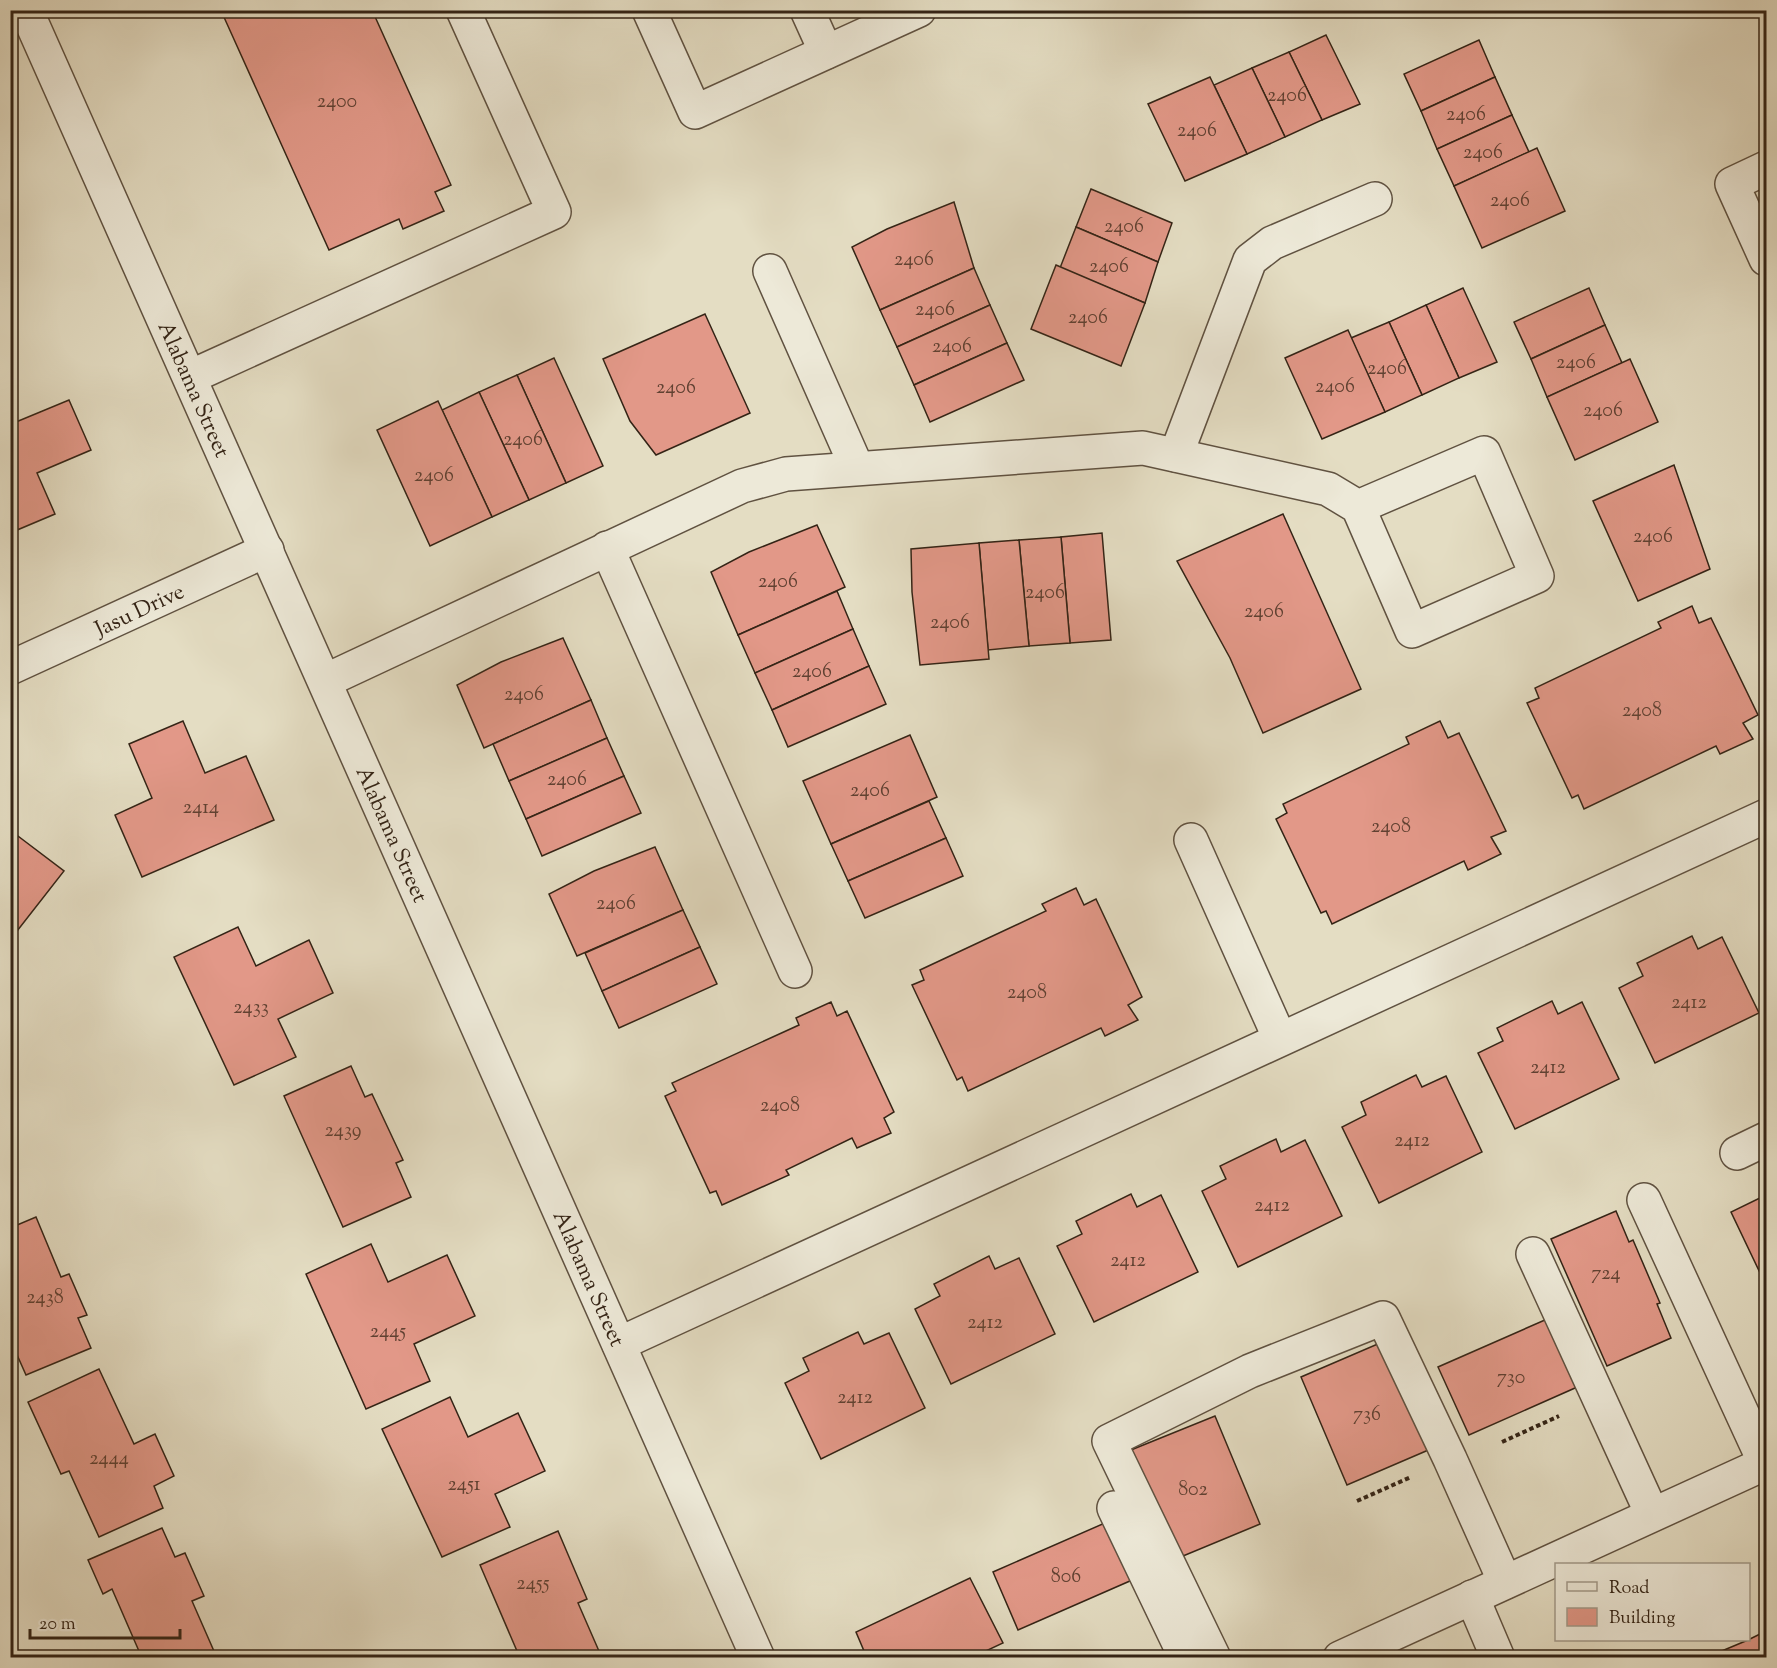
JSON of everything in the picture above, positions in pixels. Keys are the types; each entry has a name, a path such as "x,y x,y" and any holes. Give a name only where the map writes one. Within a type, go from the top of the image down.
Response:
{"street":[{"name":"Alabama Street","path":"26,10 758,1658"},
{"path":"190,377 554,212 463,10"},
{"path":"649,10 695,112 919,10"},
{"path":"807,10 826,52"},
{"path":"1767,168 1732,184 1767,259"},
{"path":"1176,455 1250,260 1272,243 1375,199"},
{"path":"770,271 857,468"},
{"path":"325,681 742,486 786,474 1143,448 1328,489 1358,507 1412,631 1537,576 1484,453 1358,507"},
{"path":"607,548 795,971"},
{"name":"Jasu Drive","path":"10,668 267,550"},
{"path":"619,1344 1767,816"},
{"path":"1191,840 1280,1040"},
{"path":"1737,1153 1767,1139"},
{"path":"1340,1658 1766,1463 1644,1200"},
{"path":"1533,1254 1652,1514"},
{"path":"1214,1658 1109,1441 1250,1371 1383,1318 1446,1449 1505,1582"},
{"path":"1114,1508 1186,1658"},
{"path":"1472,1597 1498,1658"}],"path":[{"path":"1502,1442 1562,1415"},
{"path":"1358,1501 1412,1476"}],"building":[{"path":"235,10 372,10 451,185 435,192 444,211 403,229 399,219 329,250 223,15"},
{"path":"1326,35 1360,104 1322,120 1289,52"},
{"path":"1479,40 1495,77 1421,111 1404,74"},
{"path":"1289,52 1322,120 1285,137 1252,68"},
{"path":"1252,68 1285,137 1247,154 1214,85"},
{"path":"1210,77 1247,154 1185,181 1148,104"},
{"path":"1495,77 1512,115 1437,149 1421,111"},
{"path":"1512,115 1529,152 1454,186 1437,149"},
{"path":"1537,148 1565,211 1482,248 1454,186"},
{"path":"1091,189 1172,223 1158,262 1076,227"},
{"path":"954,202 974,268 880,310 852,247 887,229"},
{"path":"1076,227 1158,262 1145,303 1060,268"},
{"path":"1056,265 1145,303 1121,366 1031,329"},
{"path":"974,268 990,305 897,347 880,310"},
{"path":"1463,288 1497,362 1459,378 1426,305"},
{"path":"1589,288 1605,325 1531,359 1514,322"},
{"path":"990,305 1007,343 914,385 897,347"},
{"path":"1426,305 1459,378 1422,395 1389,322"},
{"path":"705,314 750,413 656,455 630,421 603,359"},
{"path":"1389,322 1422,395 1385,412 1351,338"},
{"path":"1605,325 1622,363 1547,397 1531,359"},
{"path":"1348,330 1385,412 1322,439 1285,358"},
{"path":"1007,343 1024,380 930,422 914,385"},
{"path":"554,358 603,466 566,483 517,375"},
{"path":"1630,359 1658,422 1575,460 1547,397"},
{"path":"517,375 566,483 529,500 479,392"},
{"path":"479,392 529,500 492,517 442,410"},
{"path":"69,400 91,450 37,473 55,514 10,533 10,411 16,422"},
{"path":"438,401 492,517 430,546 377,430"},
{"path":"1674,465 1710,569 1638,601 1593,501"},
{"path":"1283,514 1361,689 1263,733 1230,658 1177,561"},
{"path":"817,525 845,587 738,635 711,572 749,552"},
{"path":"1102,533 1111,640 1070,643 1061,537"},
{"path":"1061,537 1070,643 1029,646 1019,540"},
{"path":"1019,540 1029,646 988,650 979,543"},
{"path":"979,543 989,659 920,665 912,592 911,549"},
{"path":"837,591 853,629 755,673 738,635"},
{"path":"1692,606 1699,623 1711,618 1758,715 1743,723 1753,739 1720,754 1716,746 1584,809 1578,795 1572,798 1527,703 1539,698 1535,688 1661,628 1658,622"},
{"path":"853,629 869,666 772,710 755,673"},
{"path":"563,638 591,700 484,748 457,685 501,662"},
{"path":"869,666 886,704 788,747 772,710"},
{"path":"591,700 607,738 509,781 493,744"},
{"path":"183,721 205,773 246,756 274,820 142,877 115,815 152,798 129,744"},
{"path":"1440,721 1448,738 1459,733 1506,831 1491,837 1501,854 1468,870 1464,861 1332,924 1326,911 1321,913 1276,819 1287,813 1283,804 1409,744 1406,737"},
{"path":"910,735 937,797 831,844 803,781"},
{"path":"607,738 624,776 526,819 509,781"},
{"path":"624,776 641,813 542,856 526,819"},
{"path":"929,801 946,838 848,881 831,844"},
{"path":"10,830 64,871 10,940"},
{"path":"946,838 963,876 865,918 848,881"},
{"path":"655,847 683,910 577,956 549,894 594,871"},
{"path":"1076,888 1084,905 1096,899 1142,997 1128,1005 1138,1020 1105,1036 1101,1028 968,1091 962,1077 957,1080 912,985 924,980 920,970 1046,911 1042,904"},
{"path":"683,910 700,947 602,991 585,953"},
{"path":"238,927 256,966 309,940 333,993 278,1019 296,1057 234,1085 174,957"},
{"path":"1692,936 1698,949 1722,937 1759,1013 1655,1063 1619,988 1643,976 1637,963"},
{"path":"700,947 717,984 619,1028 602,991"},
{"path":"1552,1001 1558,1014 1582,1002 1619,1079 1515,1129 1478,1053 1503,1041 1497,1028"},
{"path":"831,1002 837,1016 847,1011 894,1112 884,1118 891,1133 857,1148 852,1138 786,1170 789,1175 722,1205 716,1191 710,1193 665,1096 676,1091 672,1083 799,1025 796,1018"},
{"path":"351,1066 365,1097 372,1094 403,1160 396,1163 411,1197 343,1227 284,1096"},
{"path":"1416,1075 1422,1087 1446,1076 1482,1152 1379,1203 1342,1127 1366,1115 1361,1102"},
{"path":"1276,1139 1281,1152 1305,1140 1342,1216 1238,1267 1202,1191 1226,1179 1220,1166"},
{"path":"1131,1194 1137,1207 1161,1195 1198,1272 1094,1322 1057,1246 1082,1234 1076,1221"},
{"path":"1766,1195 1766,1274 1762,1277 1731,1212"},
{"path":"1616,1211 1629,1242 1633,1240 1660,1303 1657,1304 1671,1338 1607,1366 1551,1239"},
{"path":"36,1217 61,1277 69,1274 87,1315 78,1318 91,1348 26,1375 10,1339 10,1228"},
{"path":"371,1244 388,1282 447,1255 475,1316 414,1344 430,1381 366,1409 306,1274"},
{"path":"989,1256 995,1269 1019,1258 1055,1334 951,1384 915,1309 940,1296 934,1284"},
{"path":"1554,1316 1584,1384 1469,1435 1438,1367"},
{"path":"858,1332 864,1344 889,1333 925,1408 821,1459 785,1383 809,1371 803,1358"},
{"path":"1387,1340 1433,1448 1347,1485 1301,1377"},
{"path":"99,1369 134,1444 155,1434 174,1476 154,1486 163,1508 99,1537 69,1471 61,1474 28,1402"},
{"path":"450,1397 468,1437 518,1413 545,1471 495,1494 510,1527 442,1557 382,1429"},
{"path":"1215,1416 1260,1524 1171,1561 1126,1452"},
{"path":"1114,1519 1139,1577 1018,1630 993,1572"},
{"path":"162,1528 175,1557 185,1553 204,1596 192,1601 217,1658 142,1658 112,1589 103,1594 88,1560"},
{"path":"558,1531 587,1599 578,1603 602,1658 520,1658 480,1565"},
{"path":"970,1578 1003,1643 971,1658 867,1658 856,1632"},
{"path":"1766,1631 1766,1658 1705,1658 1750,1641"}]}
